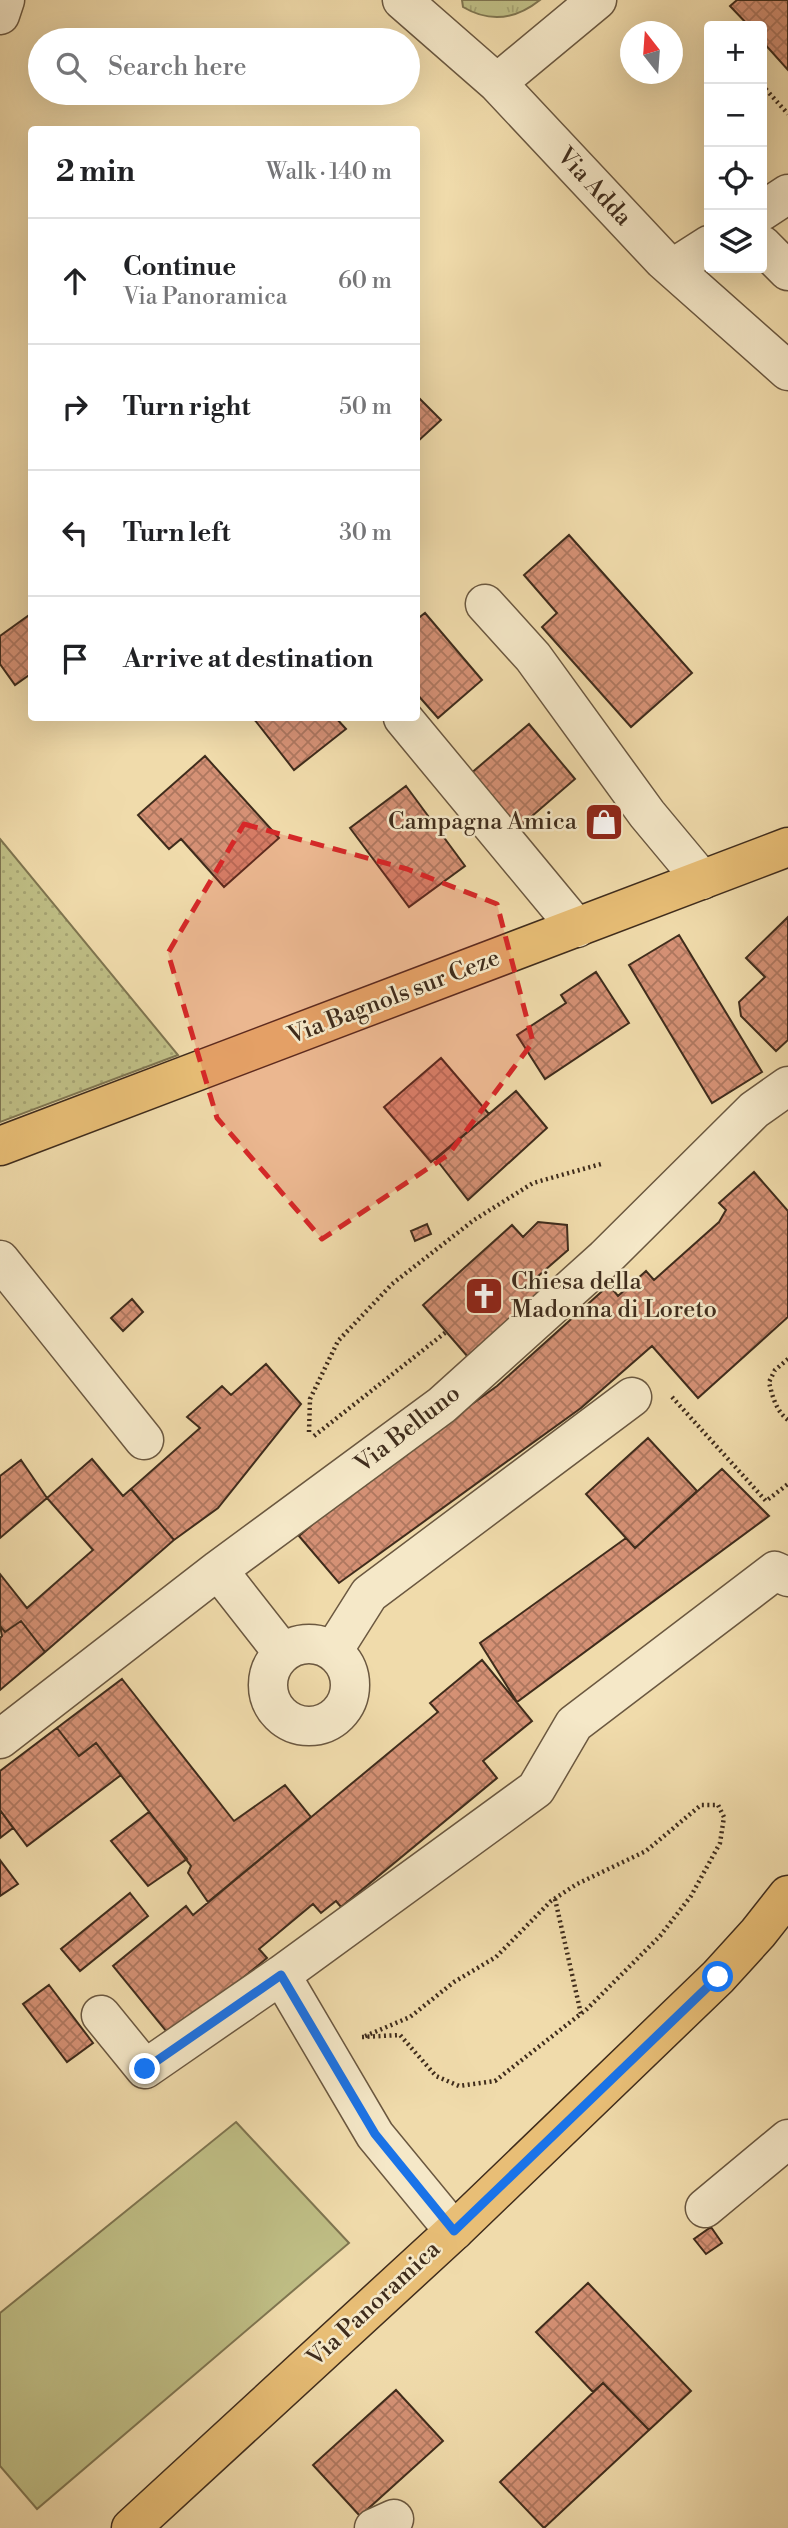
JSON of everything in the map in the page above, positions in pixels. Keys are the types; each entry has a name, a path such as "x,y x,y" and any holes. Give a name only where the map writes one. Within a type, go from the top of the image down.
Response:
{"main road":[{"name":"Via Bagnols sur Ceze","path":"0,1146 788,847"},
{"name":"Via Panoramica","path":"131,2528 454,2231 718,1977 788,1895"}],"street":[{"path":"0,15 5,0"},
{"name":"Via Adda","path":"402,0 497,83 673,268 788,371"},
{"path":"497,83 597,0"},
{"path":"764,210 788,194"},
{"path":"673,268 704,248"},
{"path":"767,250 788,271"},
{"path":"485,604 533,657 647,814 702,880"},
{"path":"405,721 577,928"},
{"name":"Via Belluno","path":"0,1739 218,1570 442,1405 606,1258 754,1110 788,1086"},
{"path":"0,1260 144,1440"},
{"path":"333,1651 369,1594 632,1397"},
{"path":"218,1570 283,1653"},
{"path":"102,2015 145,2069 281,1975 536,1789 573,1724 775,1572 788,1577"},
{"path":"307,1644 321,1645 333,1651 349,1672 351,1686 342,1711 319,1726 292,1723 280,1715 268,1690 269,1676 283,1653 294,1646 307,1644"},
{"path":"281,1975 375,2134 454,2231"},
{"path":"705,2208 788,2139"}],"path":[{"path":"767,91 788,114"},
{"path":"309,1432 310,1399 338,1341 391,1284 474,1220 533,1183 601,1164"},
{"path":"314,1436 446,1332"},
{"path":"788,1359 775,1370 769,1382 774,1399 784,1418 788,1420"},
{"path":"632,1397 659,1384 766,1501 788,1485"},
{"path":"326,2050 410,2017 454,1983 496,1957 555,1898 577,1884 646,1851 701,1805 718,1805 724,1817 720,1843 691,1896 660,1936 581,2014 495,2081 459,2086 436,2076 400,2035 363,2036"},
{"path":"555,1898 581,2014"}],"highlighted area":[{"path":"244,824 407,869 497,904 533,1042 448,1155 322,1239 217,1118 168,953"}],"green space":[{"path":"462,0 540,0 521,12 493,17 463,7"},
{"path":"0,839 178,1055 0,1122"},
{"path":"236,2122 349,2243 37,2509 0,2466 0,2313"}],"building":[{"path":"737,0 788,0 788,70 767,47 767,21 744,21 730,6"},
{"path":"420,399 441,420 420,439"},
{"path":"569,535 692,673 631,727 542,627 557,613 524,575"},
{"path":"425,613 482,680 438,718 420,698 420,617"},
{"path":"28,616 28,676 15,685 0,664 0,636"},
{"path":"256,721 339,721 346,729 294,770"},
{"path":"529,724 575,779 510,835 463,780"},
{"path":"205,756 279,838 224,887 181,839 169,849 138,815"},
{"path":"406,786 465,866 409,907 350,828"},
{"path":"788,917 788,1040 776,1051 741,1016 739,1002 765,977 746,958"},
{"path":"679,935 762,1072 712,1103 629,965"},
{"path":"596,972 629,1023 545,1079 517,1035 566,1003 561,995"},
{"path":"441,1058 489,1114 431,1162 384,1107"},
{"path":"516,1091 547,1128 468,1200 436,1159"},
{"path":"754,1172 788,1211 788,1317 698,1398 652,1346 581,1408 339,1583 299,1536 344,1497 497,1386 609,1285 618,1296 646,1271 654,1280 719,1222 726,1210 719,1203"},
{"name":"Chiesa della Madonna di Loreto","path":"538,1222 567,1225 568,1250 537,1277 546,1287 468,1357 423,1305 512,1225 523,1237"},
{"path":"427,1224 431,1234 415,1241 411,1231"},
{"path":"132,1299 143,1312 123,1331 111,1318"},
{"path":"266,1364 301,1404 218,1508 174,1540 131,1489 200,1428 187,1417 222,1386 231,1395"},
{"path":"648,1438 697,1491 635,1548 586,1494"},
{"path":"92,1459 123,1496 131,1489 174,1540 45,1652 21,1621 5,1632 0,1626 0,1574 27,1608 93,1550 47,1498"},
{"path":"21,1460 47,1498 0,1538 0,1476"},
{"path":"722,1469 769,1516 517,1702 480,1643 626,1538 635,1548"},
{"path":"21,1621 45,1652 0,1690 0,1626 5,1632"},
{"path":"482,1660 532,1721 483,1761 497,1778 341,1907 336,1901 321,1913 313,1904 259,1949 267,1958 171,2037 113,1966 186,1906 193,1915 438,1712 430,1703"},
{"path":"122,1679 234,1821 285,1785 311,1817 208,1902 188,1873 191,1866 96,1743 79,1756 57,1728"},
{"path":"57,1728 79,1756 96,1743 121,1775 27,1846 0,1810 0,1771"},
{"path":"0,1810 13,1828 0,1838"},
{"path":"149,1812 187,1859 148,1886 111,1841"},
{"path":"0,1860 18,1884 0,1896"},
{"path":"130,1893 148,1916 80,1971 61,1949"},
{"path":"49,1985 93,2043 67,2062 23,2004"},
{"path":"711,2227 722,2243 706,2254 694,2239"},
{"path":"588,2283 691,2391 649,2430 603,2383 593,2392 536,2332"},
{"path":"603,2383 649,2430 544,2528 500,2482"},
{"path":"396,2390 443,2441 360,2516 313,2465"}],"place":[{"name":"Campagna Amica","path":"604,822"},
{"name":"Chiesa della Madonna di Loreto","path":"484,1296"}],"route":[{"path":"145,2069 281,1975 375,2134 454,2231 718,1977"}]}
